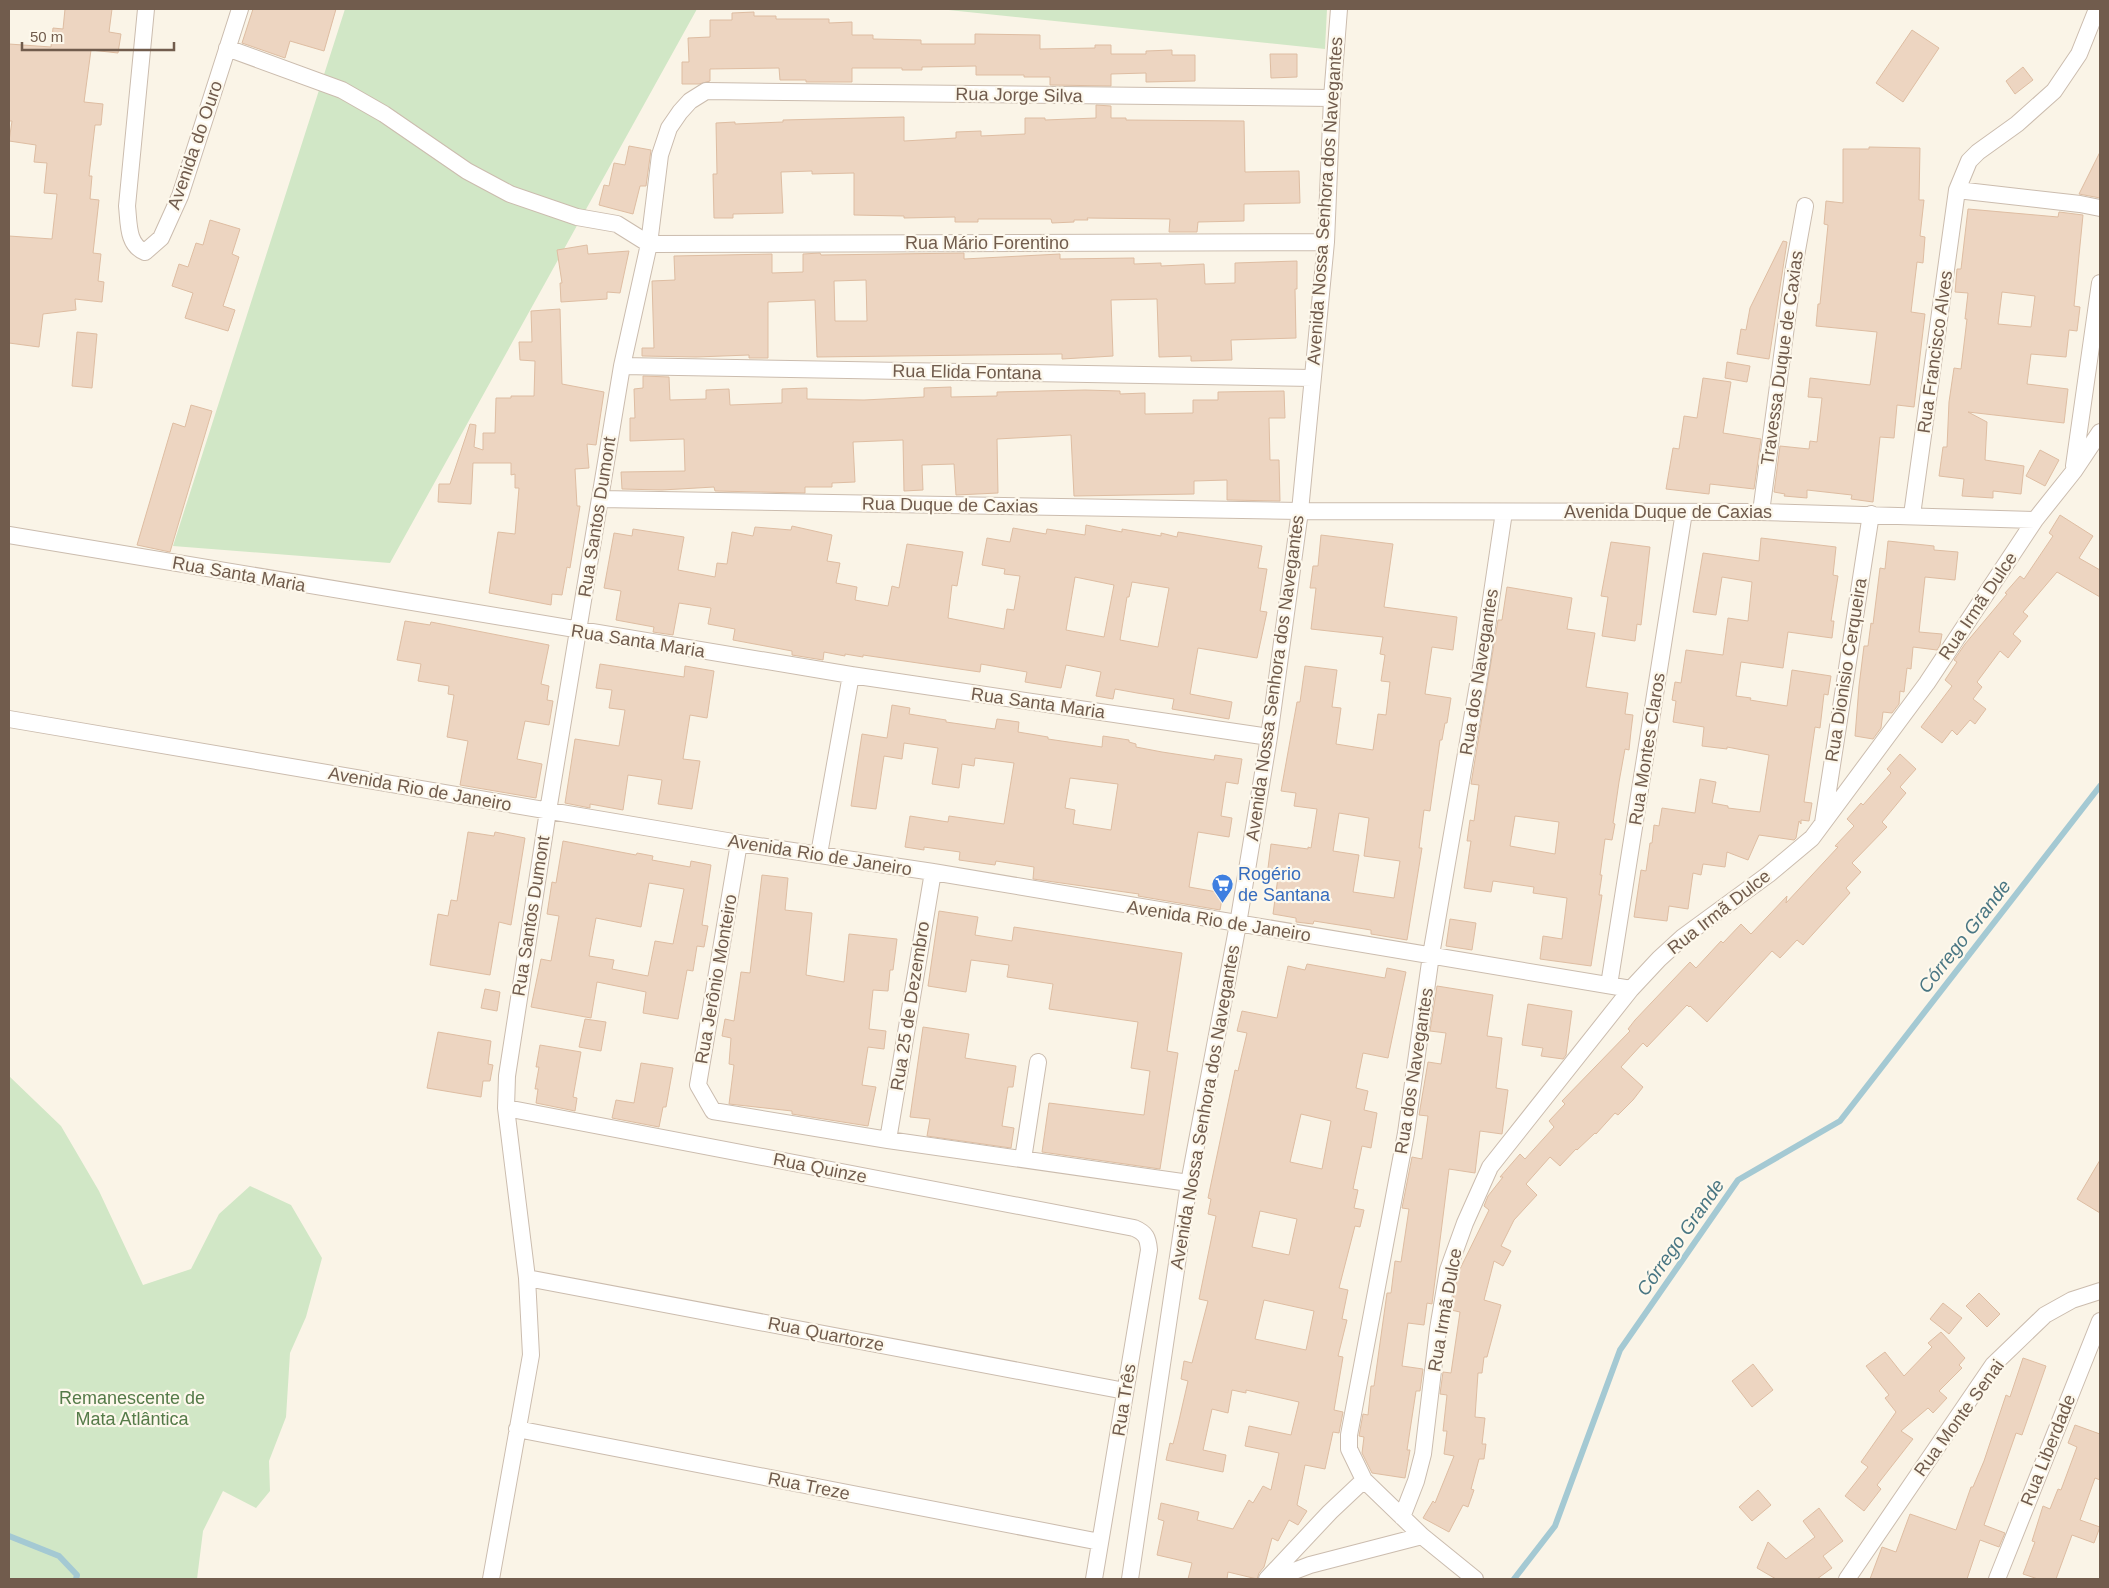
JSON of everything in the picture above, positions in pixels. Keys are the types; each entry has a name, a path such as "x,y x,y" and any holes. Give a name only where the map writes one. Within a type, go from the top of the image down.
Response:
{"street":[{"name":"Avenida do Ouro","path":"146,9 138,108 127,206 130,235 136,246 145,252 161,238 180,196 240,9"},
{"name":"Avenida Nossa Senhora dos Navegantes","path":"1130,1579 1189,1183 1238,924 1269,736 1300,511 1326,242 1332,98 1339,9"},
{"name":"Rua Francisco Alves","path":"1912,515 1958,190 1969,162 1978,152 2017,124 2054,91 2079,54 2097,9"},
{"path":"227,48 342,90 384,114 467,171 510,194 577,217 617,224 649,244"},
{"name":"Rua Jorge Silva","path":"706,91 1332,98"},
{"name":"Rua Santos Dumont","path":"491,1579 531,1355 527,1278 506,1108 507,1076 548,811 622,366 649,244 660,155 669,128 690,100 706,91"},
{"path":"1958,190 2100,208"},
{"name":"Travessa Duque de Caxias","path":"1761,512 1790,294 1805,206"},
{"name":"Rua Mário Forentino","path":"649,244 1326,242"},
{"path":"2074,471 2100,283"},
{"name":"Rua Elida Fontana","path":"622,366 1312,378"},
{"name":"Rua Irmã Dulce","path":"1402,1517 1416,1481 1423,1454 1438,1329 1448,1270 1457,1241 1474,1199 1490,1167 1631,988 1683,937 1769,874 1812,838 1822,826 1927,682 2035,520 2074,471 2100,432"},
{"name":"Rua Duque de Caxias","path":"600,499 1300,511"},
{"name":"Avenida Duque de Caxias","path":"1300,511 1761,512 2035,520"},
{"name":"Rua dos Navegantes","path":"1475,1579 1422,1536 1364,1480 1349,1449 1349,1435 1406,1133 1431,955 1481,667 1504,512"},
{"name":"Rua Montes Claros","path":"1609,985 1684,512"},
{"name":"Rua Dionisio Cerqueira","path":"1822,826 1871,514"},
{"name":"Rua Santa Maria","path":"9,536 851,675 1269,736"},
{"path":"819,854 851,675"},
{"name":"Avenida Rio de Janeiro","path":"9,719 739,843 933,872 1631,988"},
{"name":"Rua Jerônio Monteiro","path":"739,843 698,1085 713,1111 888,1140"},
{"name":"Rua 25 de Dezembro","path":"888,1140 933,872"},
{"path":"1023,1159 1038,1062"},
{"name":"Rua Quinze","path":"506,1108 1134,1228"},
{"path":"888,1140 1189,1183"},
{"name":"Rua Três","path":"1094,1579 1149,1250 1147,1236 1134,1228"},
{"name":"Rua Quartorze","path":"527,1278 1125,1391"},
{"name":"Rua Monte Senai","path":"1848,1579 1993,1365 2045,1315 2072,1300 2100,1291"},
{"name":"Rua Liberdade","path":"1997,1579 2100,1321"},
{"name":"Rua Treze","path":"518,1429 1100,1542"},
{"path":"1267,1579 1310,1532 1364,1480"},
{"path":"1273,1579 1310,1565 1422,1536"}],"green space":[{"path":"345,9 697,9 390,563 173,546"},
{"path":"939,9 1327,9 1325,49"},
{"name":"Remanescente de Mata Atlântica","path":"9,1076 61,1126 99,1191 143,1285 191,1269 219,1214 250,1186 291,1205 322,1258 306,1317 290,1353 286,1417 269,1461 270,1491 256,1508 223,1491 203,1531 197,1579 9,1579"}],"building":[{"path":"65,9 112,9 109,32 121,34 118,53 91,50 84,102 103,104 101,125 95,125 89,176 92,176 90,199 99,200 93,253 101,254 98,281 104,282 102,302 75,299 76,310 43,314 39,347 9,343 9,236 52,239 57,194 44,193 47,163 34,162 36,145 9,141 12,121 9,121 9,44 51,47 53,28 63,29"},
{"path":"253,9 336,9 324,51 290,41 285,58 242,43"},
{"path":"754,12 754,16 776,16 776,19 829,19 829,23 852,22 852,35 873,35 873,39 921,40 921,44 975,44 975,34 1040,35 1040,49 1095,48 1095,45 1111,45 1111,54 1146,54 1146,51 1172,50 1172,55 1195,55 1195,81 1146,82 1146,73 1111,74 1111,86 1050,85 1050,77 976,75 976,66 922,67 922,70 852,68 852,82 780,80 779,68 710,69 710,81 699,84 682,84 682,62 689,62 688,38 710,37 710,20 732,20 732,13"},
{"path":"1912,30 1939,48 1903,102 1876,83"},
{"path":"1270,54 1297,54 1297,77 1271,78"},
{"path":"2023,67 2033,80 2015,94 2006,81"},
{"path":"1096,105 1111,106 1111,118 1126,118 1126,120 1244,121 1245,172 1299,171 1300,203 1244,204 1244,221 1198,222 1197,232 1169,232 1170,219 1087,218 1088,220 1052,223 1051,219 978,219 978,222 955,222 955,217 904,218 904,216 854,215 854,173 812,174 812,171 781,172 783,213 733,214 733,218 714,218 713,174 717,174 716,123 735,122 735,124 783,122 783,120 904,117 904,141 956,138 956,132 981,131 981,136 1025,134 1025,118 1045,118 1045,120 1096,118"},
{"path":"629,146 651,150 646,186 640,186 633,214 599,205 604,185 609,186 614,163 625,165"},
{"path":"1869,147 1920,148 1919,200 1924,200 1920,236 1925,237 1923,263 1917,262 1911,312 1925,314 1914,407 1897,405 1894,438 1880,437 1873,502 1851,499 1852,495 1807,490 1807,498 1784,496 1785,494 1774,492 1780,446 1809,449 1810,441 1817,442 1822,398 1808,397 1810,378 1870,385 1877,332 1816,326 1828,225 1824,224 1826,201 1843,203 1843,149 1869,149"},
{"path":"2100,152 2100,198 2079,194"},
{"path":"1968,209 2058,217 2059,212 2083,215 2074,306 2080,307 2077,331 2069,330 2066,357 2031,354 2027,384 2068,389 2064,423 1968,412 1987,422 1985,460 2024,466 2021,494 1993,491 1993,498 1962,496 1964,479 1939,476 1943,447 1947,447 1949,402 1954,368 1961,369 1967,319 1965,319 1968,293 1955,292 1957,269 1961,269","holes":["2002,292 2035,296 2031,327 1998,324"]},
{"path":"210,220 240,229 232,254 239,257 223,306 235,310 228,331 185,318 193,293 172,286 179,264 188,267 196,243 203,245"},
{"path":"1783,241 1787,242 1769,359 1737,354 1741,329 1746,330 1750,308"},
{"path":"587,245 588,254 629,251 620,293 607,292 607,299 561,302 560,283 562,283 557,250"},
{"path":"964,253 964,259 1060,254 1060,259 1134,258 1134,264 1161,263 1161,266 1204,264 1205,284 1235,283 1235,263 1297,261 1297,289 1295,289 1296,338 1231,340 1232,360 1191,361 1191,356 1159,357 1157,299 1111,300 1113,356 1062,359 1062,354 817,357 815,300 768,302 768,358 749,358 749,355 696,357 642,356 642,348 654,348 652,281 675,280 674,256 772,254 772,273 803,272 803,254","holes":["866,280 867,321 835,321 834,281"]},
{"path":"560,309 562,384 604,392 596,445 587,444 589,468 575,469 577,506 580,506 570,568 567,567 562,595 552,594 551,605 489,593 498,532 515,534 519,488 515,488 515,474 511,475 511,463 473,463 471,504 438,502 439,484 450,484 470,424 476,425 474,447 483,450 483,433 495,433 496,398 534,396 535,361 520,360 519,342 532,342 531,311"},
{"path":"77,332 97,334 92,388 72,386"},
{"path":"1727,362 1750,366 1747,382 1725,378"},
{"path":"643,376 669,377 670,400 706,399 706,390 729,389 730,405 782,403 782,389 807,388 807,399 864,400 924,397 924,388 951,387 951,397 997,396 997,392 1085,390 1120,391 1120,394 1145,393 1145,414 1193,413 1193,400 1218,400 1218,392 1284,391 1285,418 1269,418 1270,460 1279,460 1280,501 1227,500 1227,480 1194,481 1194,494 1074,496 1071,435 997,439 998,493 956,495 954,464 922,465 923,490 904,491 903,440 853,442 855,482 832,483 832,487 805,487 805,493 715,491 714,487 662,490 622,489 621,472 685,471 684,439 630,441 630,418 635,418 634,389 643,388"},
{"path":"1703,378 1731,382 1723,433 1761,439 1754,489 1710,484 1709,494 1666,489 1673,448 1679,449 1684,416 1697,418"},
{"path":"191,405 212,411 170,552 137,545 173,423 185,427"},
{"path":"2040,450 2059,460 2045,486 2026,476"},
{"path":"2060,515 2093,536 2079,558 2100,570 2100,597 2057,572 2023,612 2028,616 2013,634 2021,641 2008,658 2000,651 1977,682 1982,687 1973,699 1986,709 1975,724 1970,720 1957,735 1952,730 1942,743 1921,727 1952,686 1945,680 1957,662 1954,660 2007,594 2005,593 2020,576 2024,579 2053,536 2049,533"},
{"path":"1086,525 1122,532 1122,529 1161,536 1161,533 1177,537 1178,532 1262,546 1258,568 1267,569 1260,611 1267,612 1257,658 1198,648 1190,694 1232,702 1229,719 1172,709 1174,699 1115,689 1113,699 1096,696 1101,672 1066,665 1061,688 1025,682 1027,672 981,664 980,672 863,655 863,657 845,654 845,656 824,652 823,660 792,655 792,651 733,640 735,629 708,624 711,608 679,603 673,635 653,632 654,627 616,620 621,591 604,588 614,533 632,536 633,529 684,537 678,570 715,577 717,563 727,564 732,532 753,536 755,527 791,530 792,526 832,535 827,561 840,563 836,583 857,587 855,600 888,606 892,586 899,588 907,544 963,552 957,586 952,585 948,618 1004,629 1007,609 1014,610 1020,576 1004,574 1005,569 982,565 987,538 1010,542 1013,528 1046,534 1047,529 1085,535","holes":["1075,577 1114,585 1104,637 1066,630","1132,582 1169,588 1158,647 1120,640 1127,597 1129,597"]},
{"path":"1321,535 1393,544 1384,607 1457,617 1453,650 1432,647 1425,694 1451,698 1447,723 1445,723 1442,740 1440,740 1430,811 1424,810 1419,848 1422,848 1407,940 1371,934 1371,930 1314,921 1313,924 1296,922 1296,918 1273,914 1279,870 1268,868 1271,844 1311,848 1317,809 1294,806 1296,793 1281,791 1297,702 1300,702 1305,666 1337,670 1332,707 1341,708 1336,744 1373,750 1378,714 1386,715 1390,682 1381,681 1385,655 1380,654 1383,637 1311,629 1316,588 1310,588 1313,566 1318,566","holes":["1339,813 1369,818 1364,856 1400,861 1394,898 1353,892 1359,855 1333,851"]},
{"path":"1761,538 1836,547 1833,575 1838,576 1831,621 1834,621 1832,638 1788,632 1783,668 1741,662 1736,696 1787,706 1792,670 1831,676 1828,695 1824,694 1820,728 1815,727 1804,802 1812,803 1809,821 1801,820 1801,824 1799,821 1794,840 1759,835 1748,860 1727,852 1725,867 1703,864 1701,875 1693,873 1688,909 1669,906 1667,921 1634,917 1641,870 1646,871 1654,825 1659,826 1662,808 1695,813 1700,779 1716,782 1712,803 1728,806 1728,808 1760,812 1769,755 1727,747 1727,749 1702,746 1704,727 1673,722 1676,701 1672,700 1675,682 1681,683 1686,650 1723,655 1728,618 1748,621 1752,582 1722,577 1716,615 1693,612 1703,553 1759,561"},
{"path":"1888,541 1934,546 1934,550 1958,552 1955,580 1925,577 1919,632 1942,634 1940,645 1937,650 1913,647 1911,669 1907,668 1904,692 1900,691 1899,704 1892,713 1883,712 1881,728 1873,739 1855,736 1864,646 1868,646 1871,623 1873,624 1880,568 1885,569"},
{"path":"1611,542 1650,547 1641,625 1637,624 1635,641 1602,636 1608,597 1601,596"},
{"path":"1507,587 1572,598 1567,629 1595,633 1586,687 1628,693 1625,714 1633,715 1629,750 1625,749 1612,840 1605,839 1600,875 1602,875 1599,895 1602,895 1591,966 1540,959 1543,936 1562,939 1567,898 1533,893 1534,887 1493,881 1491,892 1464,888 1471,841 1467,841 1470,820 1474,821 1479,785 1471,784 1498,620 1502,620","holes":["1515,816 1559,822 1555,854 1510,846"]},
{"path":"405,621 430,625 431,622 549,645 541,684 549,686 547,700 553,701 549,725 525,721 517,759 542,764 536,798 460,785 468,741 447,737 454,695 448,694 449,686 418,681 421,664 397,660"},
{"path":"600,664 684,677 685,666 714,671 707,718 690,715 683,759 700,761 692,809 658,804 662,780 628,775 623,810 590,804 590,808 565,803 575,739 619,746 625,710 609,708 612,690 596,688"},
{"path":"892,705 910,708 909,714 946,720 946,722 995,729 997,719 1019,722 1018,732 1048,737 1048,739 1102,747 1103,736 1129,740 1129,742 1136,744 1136,747 1162,752 1214,760 1215,755 1242,759 1238,784 1226,782 1221,816 1232,818 1229,837 1198,832 1189,887 1223,893 1220,910 1138,896 1139,894 1033,879 1034,867 996,861 995,865 959,860 960,852 924,847 924,850 905,847 910,816 948,822 949,816 1004,824 1014,763 975,758 974,766 962,764 959,788 932,784 938,748 904,743 902,759 884,756 876,809 851,806 862,734 887,738","holes":["1070,778 1118,784 1111,830 1073,824 1075,810 1065,808"]},
{"path":"1900,754 1916,769 1900,787 1906,793 1882,822 1887,827 1852,863 1861,872 1846,888 1850,893 1803,945 1797,940 1780,958 1772,951 1707,1022 1687,1005 1647,1047 1643,1043 1621,1067 1643,1087 1633,1100 1618,1115 1615,1113 1596,1134 1576,1149 1560,1166 1550,1157 1526,1184 1537,1195 1514,1220 1501,1246 1511,1251 1503,1266 1494,1261 1484,1300 1501,1305 1487,1357 1484,1357 1482,1373 1478,1373 1475,1417 1485,1418 1482,1444 1486,1444 1484,1459 1479,1459 1471,1489 1474,1490 1468,1507 1463,1505 1449,1532 1423,1518 1433,1501 1435,1503 1454,1456 1444,1454 1447,1431 1443,1431 1447,1395 1440,1394 1443,1372 1451,1373 1460,1312 1451,1310 1458,1273 1489,1210 1484,1206 1488,1196 1503,1177 1500,1177 1520,1154 1525,1159 1554,1127 1549,1121 1565,1104 1562,1101 1630,1031 1628,1029 1635,1020 1690,962 1696,968 1721,941 1723,943 1741,924 1751,934 1787,896 1786,903 1838,847 1835,846 1854,826 1847,819 1861,803 1863,805 1891,773 1887,769"},
{"path":"468,832 494,836 495,832 525,838 511,925 499,922 490,975 430,965 438,914 448,916 451,900 457,901"},
{"path":"563,841 636,855 637,853 653,856 652,860 690,867 691,861 711,865 702,925 708,926 704,947 697,946 693,971 687,970 678,1019 643,1013 646,992 597,982 591,1018 531,1007 541,959 551,961 559,916 547,914 552,882 556,883","holes":["649,883 684,889 673,944 655,941 648,976 612,969 614,960 589,956 596,918 641,927"]},
{"path":"762,875 788,878 785,910 812,913 806,975 844,982 849,934 897,939 893,970 890,970 888,991 873,990 869,1029 886,1031 884,1049 868,1047 862,1085 876,1087 868,1126 792,1114 792,1111 729,1104 734,1065 729,1064 731,1038 722,1036 725,1019 734,1021 741,972 750,973"},
{"path":"939,911 978,917 975,935 1012,941 1014,927 1182,953 1167,1051 1178,1053 1160,1169 1042,1152 1049,1103 1144,1115 1150,1071 1131,1068 1138,1022 1049,1009 1053,984 1007,977 1009,965 971,960 966,992 928,986"},
{"path":"1450,919 1476,923 1472,950 1446,946"},
{"path":"1307,964 1385,978 1387,968 1406,972 1388,1058 1363,1053 1356,1088 1368,1091 1364,1110 1377,1113 1371,1148 1362,1146 1353,1189 1358,1190 1354,1208 1364,1210 1360,1227 1355,1226 1339,1288 1348,1290 1342,1319 1347,1320 1338,1356 1343,1357 1334,1410 1343,1412 1339,1433 1333,1432 1325,1469 1305,1465 1297,1505 1307,1511 1298,1525 1289,1520 1278,1541 1272,1538 1264,1567 1257,1579 1228,1572 1227,1579 1188,1579 1192,1563 1157,1555 1164,1521 1158,1519 1161,1503 1199,1512 1197,1520 1233,1529 1249,1500 1253,1503 1263,1486 1271,1490 1279,1453 1245,1446 1249,1426 1291,1435 1299,1402 1246,1390 1246,1393 1232,1390 1228,1413 1212,1409 1203,1450 1226,1455 1223,1472 1166,1460 1170,1443 1173,1444 1188,1381 1181,1379 1184,1361 1192,1363 1208,1301 1199,1299 1216,1216 1208,1214 1211,1199 1208,1198 1235,1070 1238,1071 1247,1033 1237,1031 1242,1011 1277,1018 1288,966 1305,970","holes":["1301,1114 1331,1121 1322,1169 1290,1162","1260,1211 1297,1219 1289,1255 1252,1247","1264,1300 1314,1311 1306,1350 1255,1339"]},
{"path":"1437,986 1493,995 1487,1036 1502,1038 1496,1088 1508,1090 1502,1134 1480,1131 1475,1173 1449,1169 1432,1304 1427,1303 1424,1325 1408,1323 1402,1366 1423,1369 1420,1391 1416,1391 1407,1450 1410,1450 1405,1478 1372,1473 1362,1453 1364,1437 1359,1436 1363,1414 1368,1415 1371,1386 1374,1386 1387,1293 1391,1293 1395,1261 1401,1262 1409,1209 1402,1208 1412,1157 1422,1159 1428,1116 1419,1115 1428,1062 1441,1064 1446,1033 1430,1031"},
{"path":"485,989 500,992 497,1011 481,1008"},
{"path":"1528,1004 1572,1011 1566,1055 1563,1059 1541,1056 1543,1048 1522,1045"},
{"path":"585,1019 606,1022 601,1051 579,1047"},
{"path":"923,1027 969,1034 965,1058 1016,1066 1013,1087 1008,1087 1002,1126 1014,1128 1011,1148 927,1136 930,1119 910,1117"},
{"path":"438,1032 491,1041 488,1064 493,1065 490,1081 483,1081 481,1097 427,1088"},
{"path":"540,1045 581,1052 573,1097 577,1098 575,1111 536,1103 538,1089 535,1089 539,1067 536,1067"},
{"path":"641,1063 673,1068 666,1107 663,1107 659,1127 612,1118 616,1100 634,1103"},
{"path":"2100,1160 2100,1213 2077,1199"},
{"path":"1979,1293 2000,1314 1987,1327 1966,1306"},
{"path":"1943,1303 1962,1318 1949,1334 1930,1319"},
{"path":"1941,1332 1965,1358 1959,1365 1962,1368 1939,1391 1947,1398 1933,1413 1928,1408 1901,1431 1913,1439 1877,1485 1881,1489 1864,1511 1845,1496 1868,1467 1861,1462 1896,1412 1885,1398 1889,1395 1866,1366 1885,1352 1904,1376 1932,1347 1928,1343"},
{"path":"2023,1358 2046,1366 2022,1435 2016,1433 1984,1525 2005,1533 1999,1547 1980,1540 1967,1579 1870,1579 1882,1547 1896,1552 1910,1514 1956,1530 1971,1487 1973,1487 1984,1461 2006,1395 2010,1397"},
{"path":"1753,1364 1773,1390 1752,1407 1732,1381"},
{"path":"2075,1425 2100,1434 2100,1480 2095,1478 2080,1520 2100,1527 2094,1543 2072,1535 2056,1579 2038,1579 2023,1574 2035,1542 2032,1541 2043,1506 2050,1509 2058,1489 2061,1490 2077,1447 2068,1443"},
{"path":"1758,1490 1771,1505 1752,1521 1739,1507"},
{"path":"1819,1508 1843,1541 1823,1556 1832,1568 1817,1579 1776,1579 1757,1568 1768,1542 1786,1559 1815,1537 1803,1521"}],"waterway":[{"name":"Córrego Grande","path":"1514,1579 1555,1526 1620,1350 1738,1180 1840,1121 2100,786"},
{"path":"9,1536 59,1556 77,1575 76,1579"}],"place":[{"name":"Rogério de Santana","path":"1222,903"}]}
